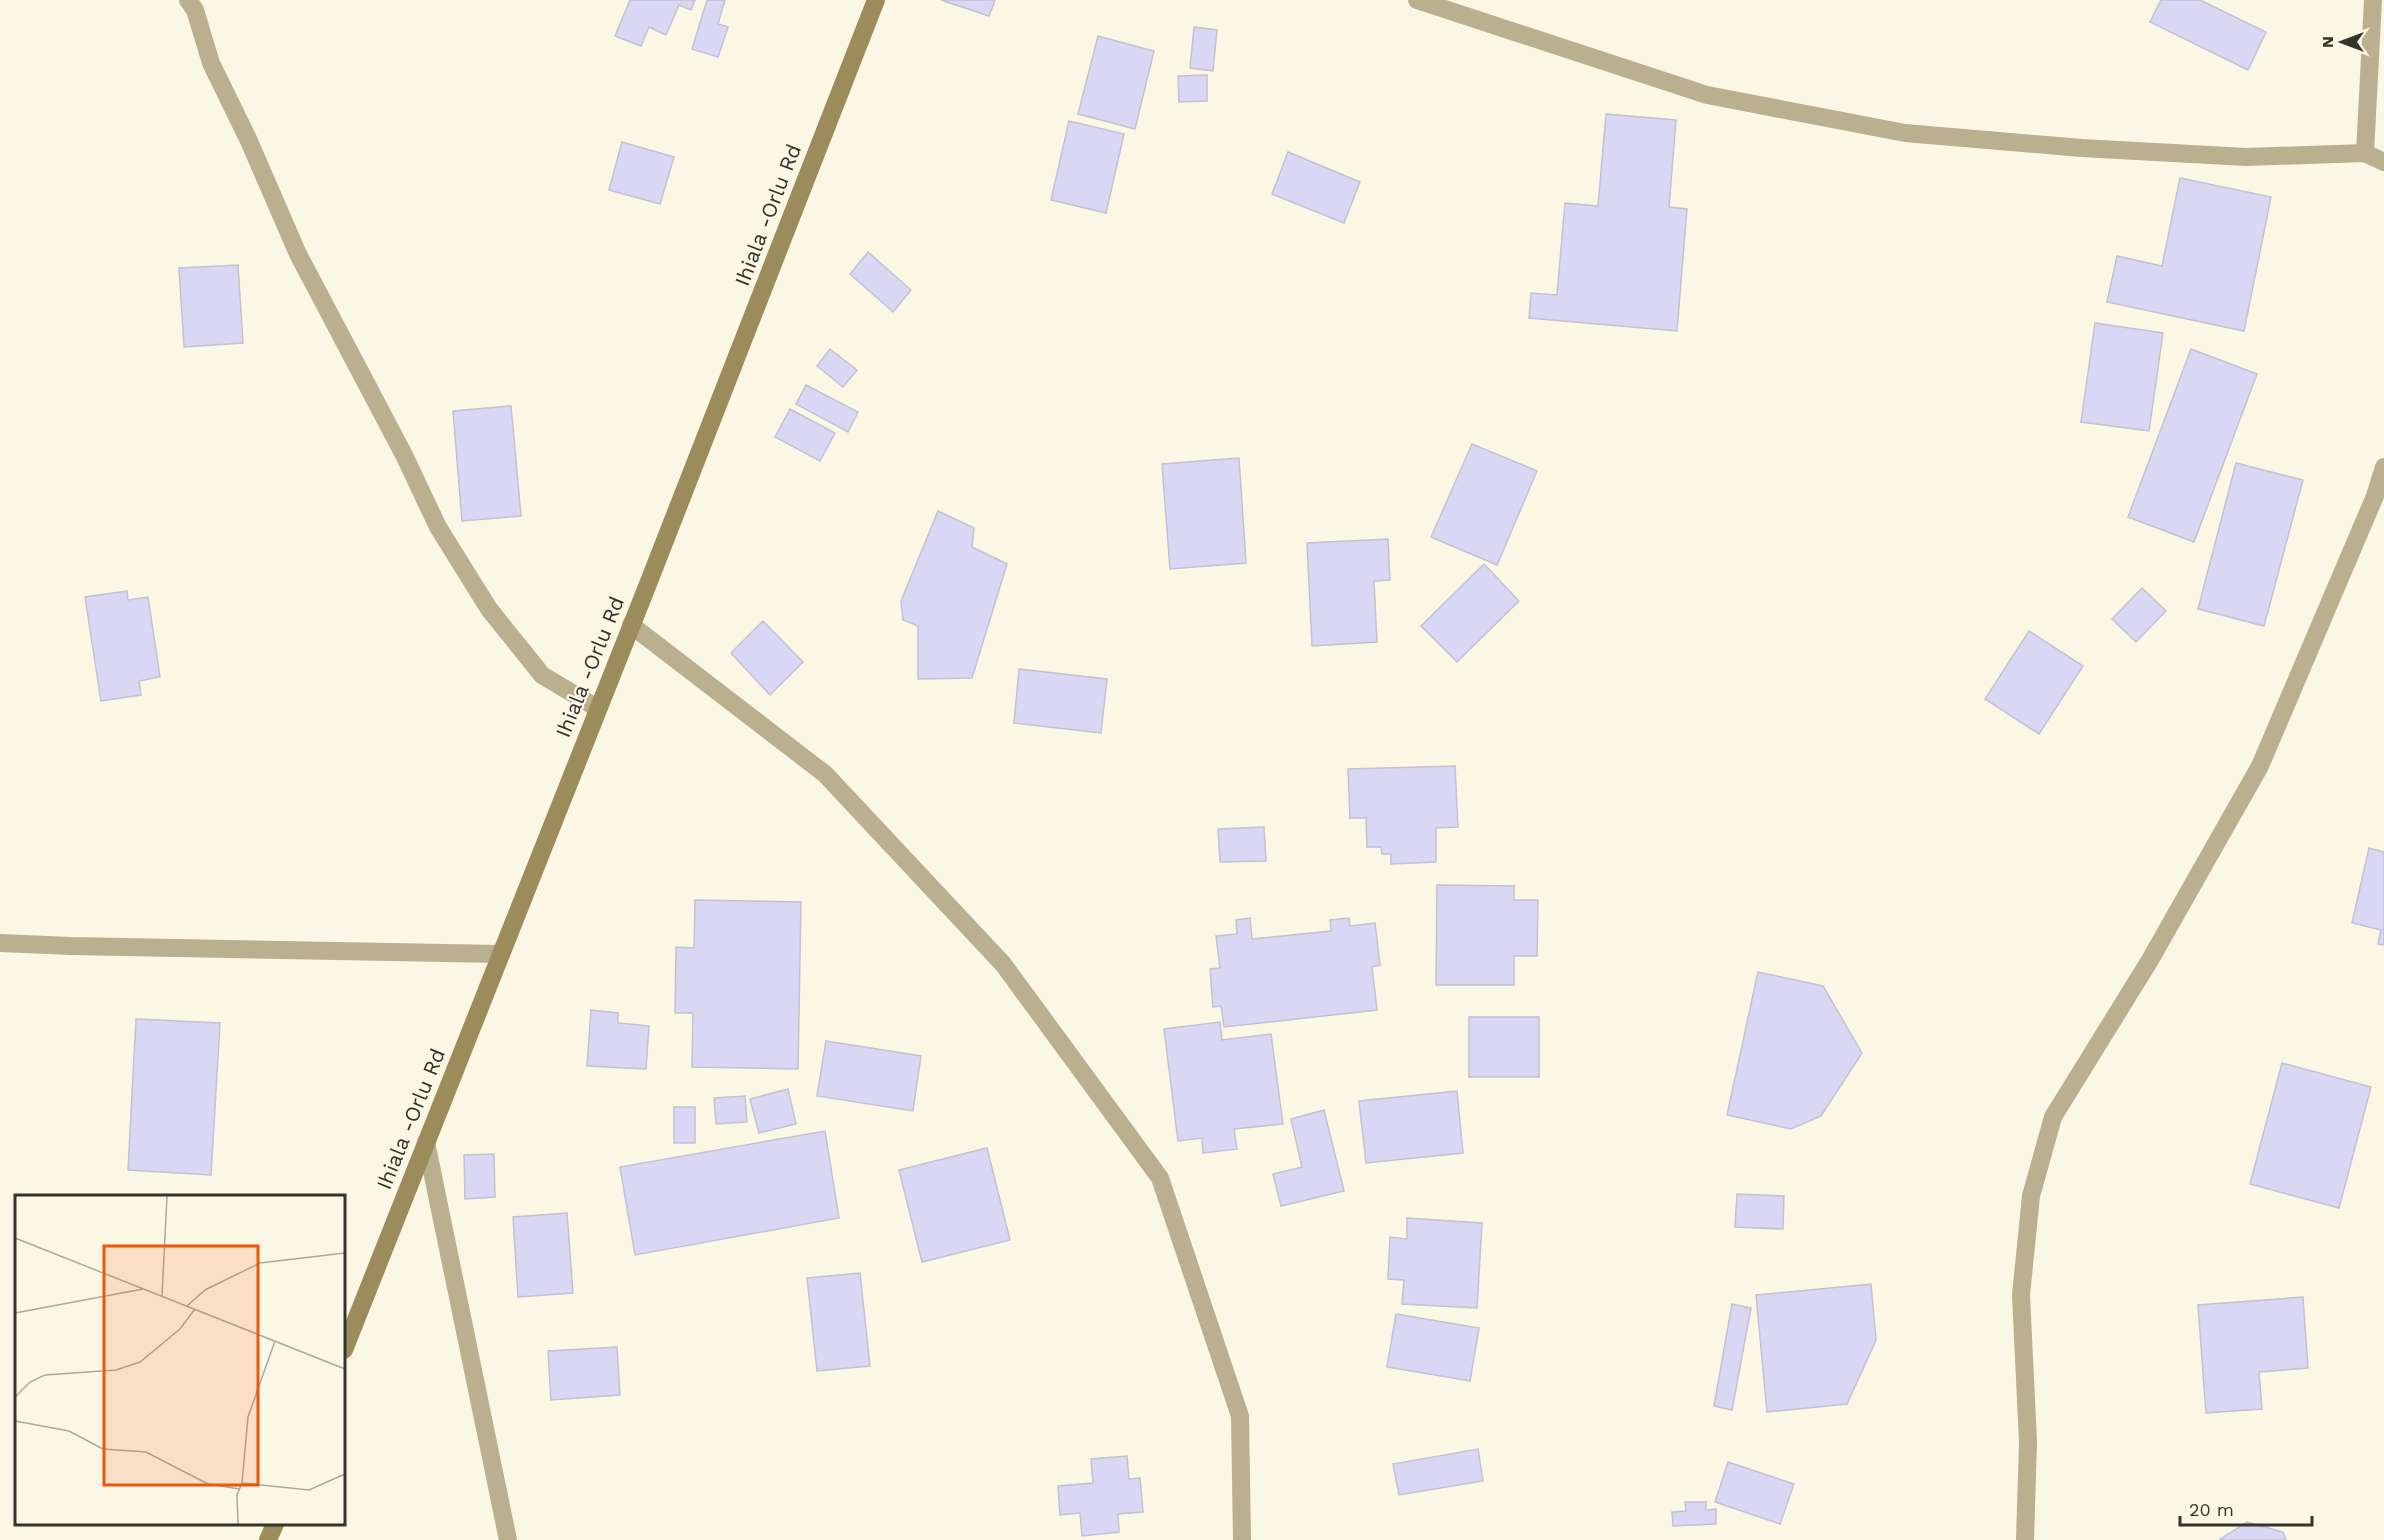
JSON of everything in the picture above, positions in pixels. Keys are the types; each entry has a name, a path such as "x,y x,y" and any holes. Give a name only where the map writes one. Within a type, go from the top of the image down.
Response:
{"main road":[{"name":"Ihiala -Orlu Rd","path":"345,1347 876,0"},
{"path":"268,1540 275,1525"}],"street":[{"path":"188,0 195,10 211,63 249,141 298,254 404,455 438,527 489,609 542,675 597,708"},
{"path":"1417,0 1707,95 1905,133 2082,148 2246,157 2365,153 2384,162"},
{"path":"2365,153 2373,0"},
{"path":"2025,1540 2028,1442 2021,1295 2031,1196 2053,1117 2150,960 2260,766 2375,496 2384,467"},
{"path":"631,625 825,774 1003,964 1160,1178 1240,1416 1242,1540"},
{"path":"0,942 83,946 500,954"},
{"path":"426,1142 508,1540"}],"building":[{"path":"630,0 695,0 691,10 679,5 666,35 649,27 641,46 615,36"},
{"path":"707,0 725,0 718,24 728,27 718,57 692,49"},
{"path":"941,0 995,0 989,16"},
{"path":"2161,0 2200,0 2266,32 2248,70 2150,22"},
{"path":"1194,27 1217,30 1213,71 1190,68"},
{"path":"1098,36 1154,51 1135,129 1078,114"},
{"path":"1207,75 1207,101 1179,102 1178,76"},
{"path":"1606,114 1676,120 1669,207 1687,209 1677,331 1529,318 1531,293 1557,295 1565,203 1598,206"},
{"path":"1069,121 1124,134 1106,213 1051,200"},
{"path":"622,142 674,157 660,204 609,190"},
{"path":"1288,152 1360,182 1344,223 1272,194"},
{"path":"2180,178 2271,197 2244,331 2107,302 2117,256 2162,266"},
{"path":"868,252 911,290 893,312 850,274"},
{"path":"238,265 243,343 184,347 179,268"},
{"path":"2095,323 2163,333 2149,431 2081,422"},
{"path":"830,349 857,370 843,387 817,366"},
{"path":"2191,349 2257,374 2194,542 2128,517"},
{"path":"806,385 858,412 848,432 796,404"},
{"path":"511,406 521,516 462,521 453,411"},
{"path":"790,409 835,433 820,461 775,437"},
{"path":"1472,444 1537,471 1497,565 1431,537"},
{"path":"1239,458 1246,563 1170,569 1162,464"},
{"path":"2236,463 2303,480 2264,626 2198,609"},
{"path":"938,511 974,528 972,547 1007,564 972,678 918,679 918,626 903,620 901,601"},
{"path":"1388,539 1390,580 1374,581 1377,642 1312,646 1307,543"},
{"path":"1484,564 1519,601 1457,662 1421,626"},
{"path":"2142,588 2166,611 2136,642 2112,619"},
{"path":"127,591 128,600 148,597 160,677 139,681 141,695 101,701 85,597"},
{"path":"763,621 803,662 770,695 731,653"},
{"path":"2029,631 2083,666 2039,734 1985,699"},
{"path":"1019,669 1107,679 1101,733 1014,723"},
{"path":"1455,766 1458,827 1436,828 1436,862 1391,864 1391,854 1382,854 1381,847 1367,847 1366,818 1350,818 1348,769"},
{"path":"1264,827 1266,861 1220,862 1218,829"},
{"path":"2369,848 2384,852 2384,945 2378,944 2381,930 2352,923"},
{"path":"1437,885 1514,886 1514,900 1538,900 1537,956 1514,956 1514,985 1436,985"},
{"path":"695,900 801,902 798,1069 692,1067 693,1013 675,1013 676,947 694,948"},
{"path":"1250,918 1252,939 1331,931 1330,920 1349,918 1350,926 1375,923 1380,965 1372,967 1377,1010 1224,1027 1221,1006 1213,1007 1210,969 1220,968 1216,936 1237,934 1236,920"},
{"path":"1758,972 1823,986 1862,1053 1821,1116 1791,1129 1727,1115"},
{"path":"591,1010 618,1013 618,1023 649,1026 646,1069 587,1066"},
{"path":"1469,1017 1539,1017 1539,1077 1469,1077"},
{"path":"136,1019 220,1023 211,1175 128,1170"},
{"path":"1220,1022 1222,1040 1271,1034 1283,1124 1234,1129 1237,1149 1203,1153 1202,1138 1178,1141 1164,1029"},
{"path":"826,1041 921,1056 913,1111 817,1096"},
{"path":"2282,1063 2371,1087 2339,1208 2250,1184"},
{"path":"788,1089 796,1124 759,1133 750,1099"},
{"path":"1457,1091 1463,1153 1366,1163 1359,1101"},
{"path":"745,1096 747,1122 716,1124 714,1098"},
{"path":"674,1107 695,1107 695,1143 674,1143"},
{"path":"1324,1110 1344,1191 1281,1206 1273,1174 1302,1167 1291,1119"},
{"path":"825,1131 839,1218 635,1255 620,1167"},
{"path":"987,1148 1010,1240 922,1262 899,1170"},
{"path":"494,1154 495,1197 465,1199 464,1155"},
{"path":"1737,1194 1784,1196 1783,1229 1735,1227"},
{"path":"567,1213 573,1293 518,1297 513,1217"},
{"path":"1407,1218 1482,1223 1477,1308 1402,1304 1404,1280 1388,1279 1390,1237 1407,1239"},
{"path":"860,1273 870,1366 817,1371 807,1278"},
{"path":"1871,1284 1876,1340 1847,1404 1767,1412 1756,1295"},
{"path":"2303,1297 2308,1368 2259,1372 2262,1409 2206,1413 2198,1305"},
{"path":"1732,1304 1751,1308 1732,1410 1714,1406"},
{"path":"1396,1314 1479,1328 1470,1381 1387,1367"},
{"path":"617,1347 620,1395 551,1400 548,1351"},
{"path":"1478,1449 1483,1481 1399,1495 1393,1464"},
{"path":"1127,1456 1129,1479 1140,1478 1143,1512 1118,1514 1119,1532 1082,1536 1080,1513 1060,1515 1058,1486 1093,1483 1091,1459"},
{"path":"1728,1462 1794,1484 1780,1524 1715,1502"},
{"path":"1685,1502 1706,1502 1706,1510 1716,1509 1716,1524 1673,1526 1672,1512 1686,1511"},
{"path":"2247,1522 2283,1532 2286,1540 2219,1540"}]}
